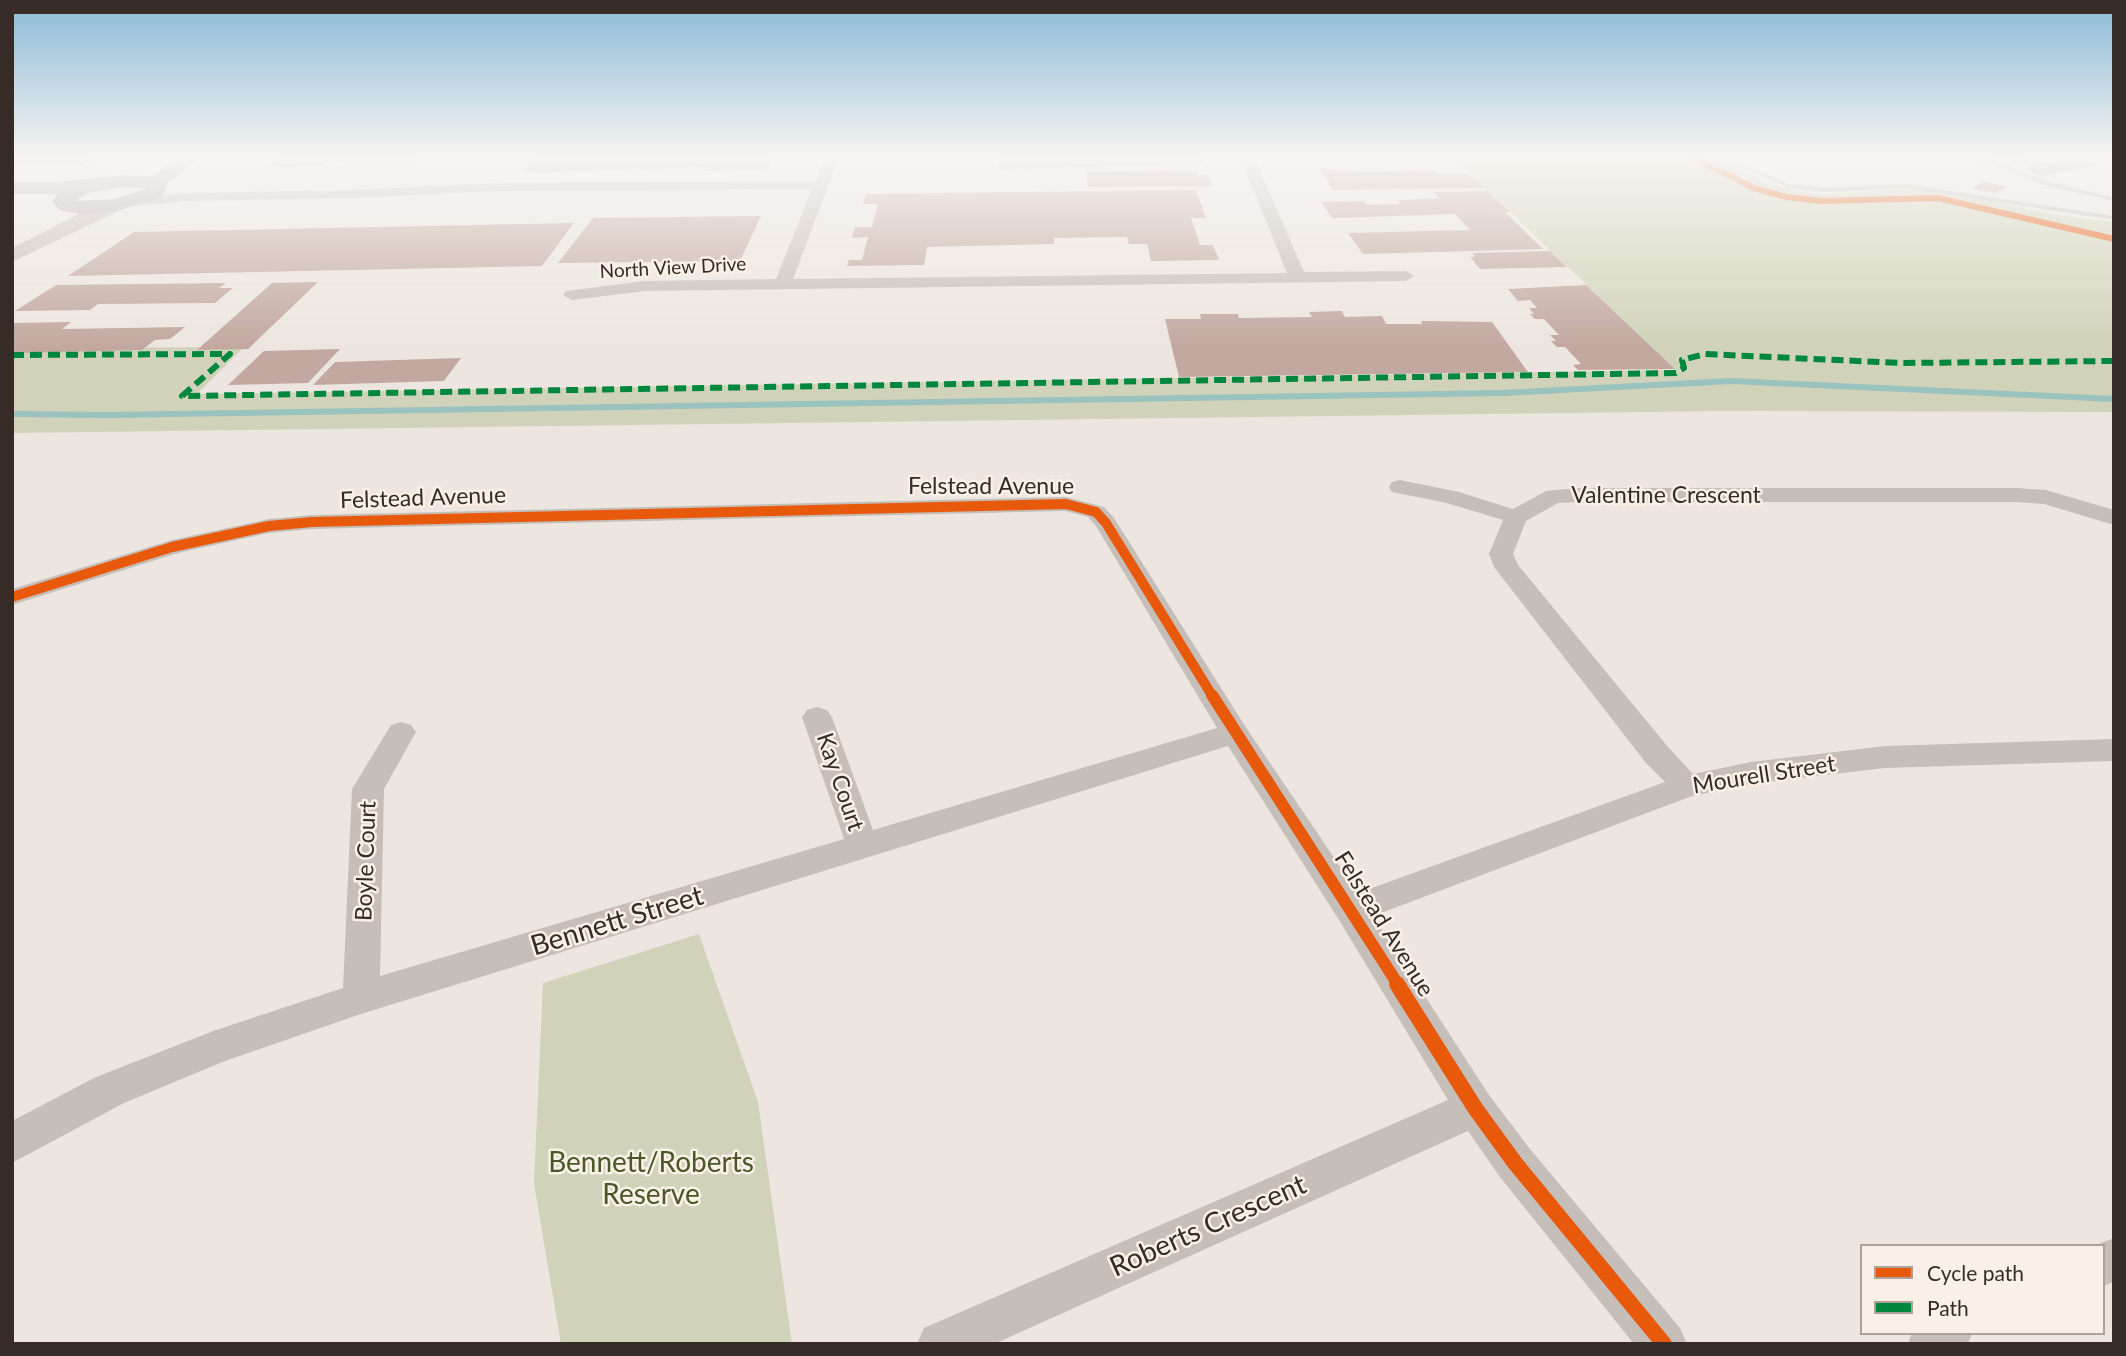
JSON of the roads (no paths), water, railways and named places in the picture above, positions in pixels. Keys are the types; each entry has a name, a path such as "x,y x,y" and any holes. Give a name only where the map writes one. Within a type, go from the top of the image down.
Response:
{"street":[{"path":"12,239 45,220"},
{"path":"12,256 81,220"},
{"path":"782,285 808,220"},
{"path":"1274,220 1297,276"},
{"name":"North View Drive","path":"572,295 645,286 1406,276"},
{"path":"1400,486 1451,497 1516,517 1501,554 1506,567 1657,755 1687,786"},
{"name":"Valentine Crescent","path":"1516,517 1554,496 1576,495 2016,495 2046,497 2112,516"},
{"name":"Felstead Avenue","path":"14,590 172,547 256,529 312,522 1066,505 1096,512 1106,523 1235,733 1351,909 1475,1108 1524,1173 1664,1344"},
{"name":"Kay Court","path":"817,717 863,847"},
{"name":"Boyle Court","path":"361,998 368,789 401,732"},
{"name":"Bennett Street","path":"12,1143 110,1090 216,1047 361,998 1235,733"},
{"name":"Mourell Street","path":"1351,909 1687,786 1751,773 1885,757 2114,750"},
{"name":"Roberts Crescent","path":"940,1344 995,1333 1475,1108"}],"waterway":[{"path":"12,414 110,415 1504,393 1731,381 2114,399"}],"park label":[{"name":"Bennett/Roberts Reserve","path":"651,1179"}]}
